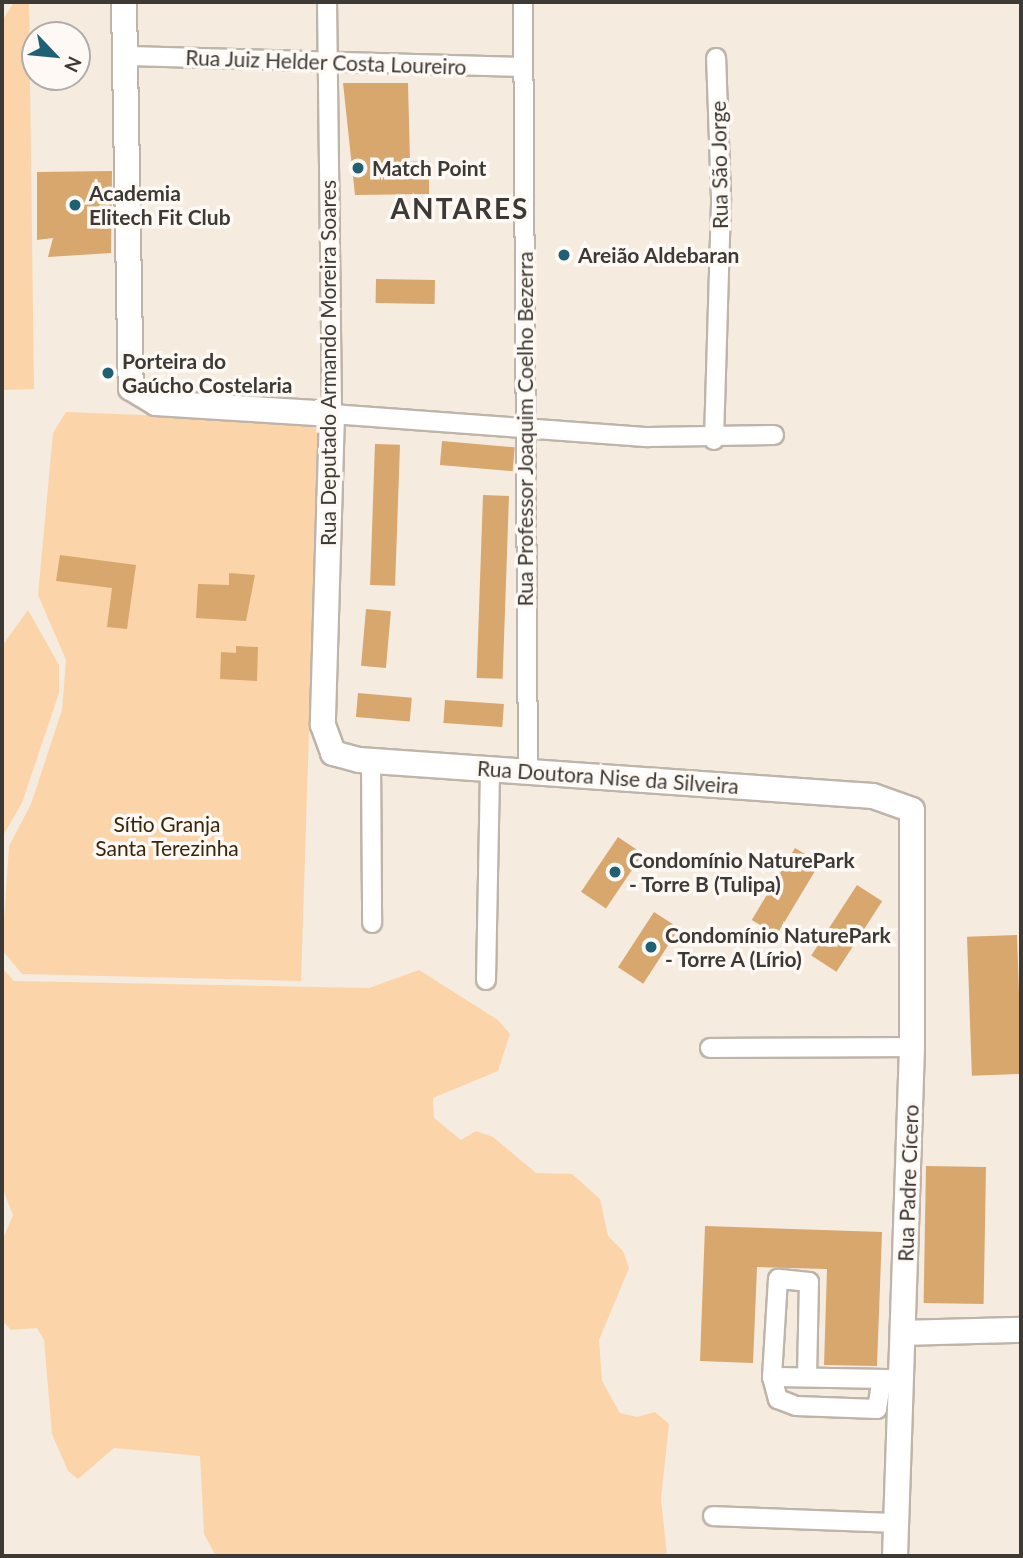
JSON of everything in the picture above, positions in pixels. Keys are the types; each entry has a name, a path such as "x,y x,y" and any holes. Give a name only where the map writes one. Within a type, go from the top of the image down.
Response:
{"street":[{"path":"124,2 129,56 131,387 156,403 332,414 526,431 714,440 774,435"},
{"name":"Rua Deputado Armando Moreira Soares","path":"323,725 332,414 327,2"},
{"name":"Rua Professor Joaquim Coelho Bezerra","path":"523,2 528,772"},
{"name":"Rua Juiz Helder Costa Loureiro","path":"129,56 328,64 522,67"},
{"name":"Rua São Jorge","path":"714,440 721,198 716,58"},
{"name":"Rua Doutora Nise da Silveira","path":"323,725 333,753 371,760 873,796 912,810"},
{"path":"371,760 372,923"},
{"path":"486,980 490,768"},
{"name":"Rua Padre Cícero","path":"895,1556 892,1379 903,1333 912,1047 912,810"},
{"path":"710,1048 912,1047"},
{"path":"772,1377 892,1379 877,1409 786,1404 774,1393 772,1377 778,1279 809,1282 807,1377"},
{"path":"903,1333 1021,1330"},
{"path":"713,1516 896,1523"}],"green space":[{"path":"14,2 29,2 29,21 21,21 21,91 30,91 34,389 2,390 2,21"},
{"name":"Sítio Granja Santa Terezinha","path":"66,412 319,422 301,981 22,974 2,950 9,846 31,804 62,710 66,660 38,595 53,433"},
{"path":"28,610 59,665 59,693 22,803 2,837 2,646"},
{"path":"2,968 14,981 369,988 419,970 498,1020 510,1034 498,1071 433,1098 434,1118 461,1140 476,1131 493,1137 536,1173 572,1174 600,1199 608,1236 623,1251 629,1268 599,1340 602,1381 620,1413 637,1417 655,1412 669,1424 661,1499 667,1556 216,1556 204,1534 200,1456 114,1448 78,1479 68,1471 52,1434 44,1340 37,1328 11,1330 2,1320 2,1241 13,1215 2,1187"}],"building":[{"path":"343,83 408,83 410,161 429,161 429,194 355,195"},
{"name":"Academia Elitech Fit Club","path":"112,171 111,253 48,257 53,238 37,240 37,172"},
{"path":"376,279 435,280 435,304 376,303"},
{"path":"442,441 515,447 513,471 440,465"},
{"path":"375,444 400,445 395,586 370,585"},
{"path":"483,495 509,496 503,679 477,678"},
{"path":"60,555 136,565 127,629 107,627 112,588 56,581"},
{"path":"229,573 255,575 246,621 196,618 198,584 229,585"},
{"path":"366,609 391,611 386,668 361,666"},
{"path":"236,646 258,647 257,681 220,679 221,652 236,653"},
{"path":"358,693 412,698 410,722 356,717"},
{"path":"445,700 504,704 502,727 443,723"},
{"name":"Condomínio NaturePark - Torre B (Tulipa)","path":"618,837 643,854 606,908 581,892"},
{"path":"795,848 820,863 777,935 752,920"},
{"path":"857,885 882,901 836,972 811,955"},
{"name":"Condomínio NaturePark - Torre A (Lírio)","path":"654,912 679,928 643,984 618,967"},
{"path":"1017,935 1021,1074 972,1076 967,937"},
{"path":"926,1166 986,1167 984,1304 924,1303"},
{"path":"705,1226 882,1232 877,1366 824,1365 827,1269 757,1267 753,1363 700,1361"}],"place":[{"name":"Match Point","path":"358,168"},
{"name":"Academia Elitech Fit Club","path":"75,205"},
{"name":"Areião Aldebaran","path":"564,255"},
{"name":"Porteira do Gaúcho Costelaria","path":"108,373"},
{"name":"Condomínio NaturePark - Torre B (Tulipa)","path":"615,872"},
{"name":"Condomínio NaturePark - Torre A (Lírio)","path":"651,947"}],"district":[{"name":"ANTARES","path":"460,208"}]}
